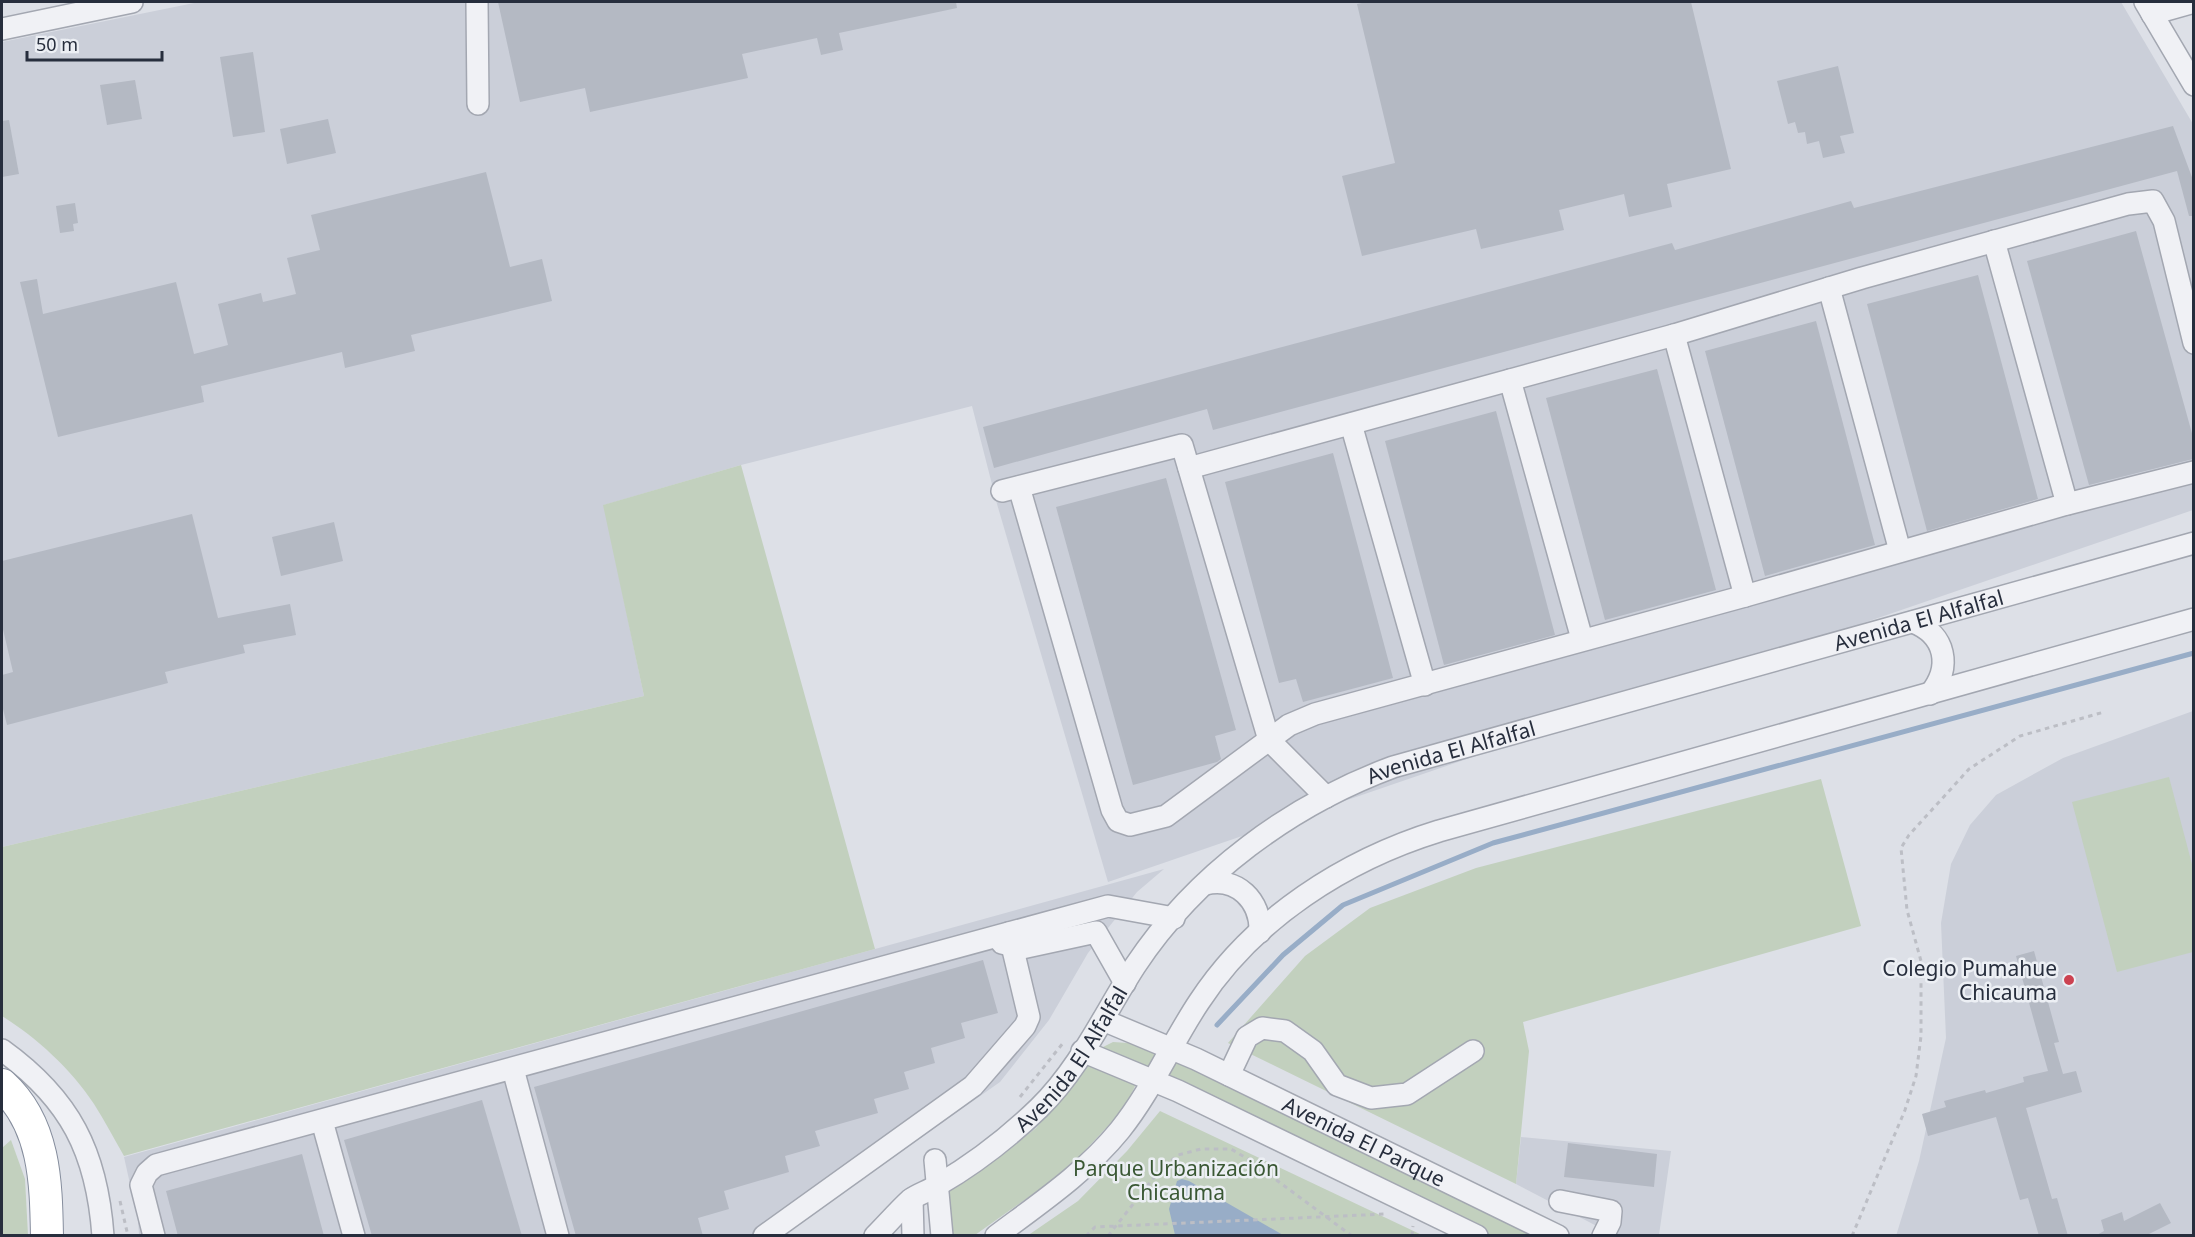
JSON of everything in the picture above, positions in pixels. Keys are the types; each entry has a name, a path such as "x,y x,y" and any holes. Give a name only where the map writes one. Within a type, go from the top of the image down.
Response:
{"highway":[{"path":"2,1085 21,1106 37,1141 46,1186 47,1236"}],"street":[{"path":"2,29 132,2"},
{"path":"477,2 478,104"},
{"path":"2193,2 2148,8 2193,86"},
{"path":"1189,468 1674,335 1830,288 2128,204 2153,201 2164,221 2193,342"},
{"path":"1994,241 2067,504"},
{"path":"1830,288 1900,552"},
{"path":"1674,335 1745,596"},
{"path":"1510,380 1582,639"},
{"path":"1351,424 1425,685"},
{"path":"1326,796 1269,740 1182,445 1011,489 1112,810 1118,821 1130,825 1166,816 1269,740 1289,725 1315,714 1745,596 2067,504 2193,472"},
{"name":"Avenida El Alfalfal","path":"875,1236 912,1199 937,1186 991,1148 1039,1108 1070,1072 1074,1045 1103,1020 1136,965 1205,884 1260,838 1326,796 1393,767 2193,543"},
{"path":"996,1236 1090,1164 1120,1129 1154,1080 1171,1047 1201,999 1228,965 1260,932 1296,902 1367,859 1421,837 2193,619"},
{"path":"1913,622 1923,626 1931,633 1942,650 1943,669 1936,687 1930,694"},
{"path":"1205,884 1229,884 1244,891 1259,914 1260,932"},
{"path":"154,1236 141,1185 152,1167 986,940 1011,939 1108,906 1174,918"},
{"path":"1011,939 1022,948 1096,932 1125,983"},
{"path":"764,1236 973,1086 1025,1026 1029,1017 1011,939"},
{"name":"Avenida El Parque","path":"1103,1020 1171,1047 1558,1236"},
{"path":"1229,1075 1247,1037 1262,1028 1285,1031 1313,1051 1337,1085 1371,1098 1407,1094 1473,1051"},
{"name":"Avenida El Parque","path":"1074,1045 1154,1080 1474,1234"},
{"path":"2,1050 42,1082 62,1106 76,1129 96,1181 103,1236"},
{"path":"513,1069 558,1236"},
{"path":"322,1121 354,1236"},
{"path":"934,1160 942,1236"},
{"path":"912,1199 913,1236"},
{"path":"1474,1234 1468,1226 1469,1213 1473,1207 1485,1200"},
{"path":"1560,1201 1611,1211 1610,1222 1603,1236"}],"path":[{"path":"1852,1236 1905,1110 1916,1076 1920,1046 1921,961 1907,910 1901,848 1916,826 1969,769 2020,736 2104,712"},
{"path":"1019,1098 1074,1045"},
{"path":"1108,1236 1160,1170 1178,1155 1201,1149 1231,1149 1352,1236"},
{"path":"1086,1236 1095,1227 1392,1214"}],"shaded area":[{"path":"199,2 2121,2 2193,124 2193,510 1108,882 997,504 972,406 741,465 604,505 644,696 2,847 2,42"},
{"name":"Colegio Pumahue Chicauma","path":"2193,711 2193,1235 1896,1236 1919,1161 1946,1038 1941,923 1951,864 1970,825 1996,795 2063,758"},
{"path":"1164,869 1137,892 1088,953 1049,1020 1000,1082 783,1235 139,1235 138,1220 124,1157"},
{"path":"1521,1137 1671,1151 1659,1235 1614,1235 1516,1184"}],"green space":[{"path":"741,465 875,949 124,1156 94,1104 75,1079 40,1044 2,1016 2,847 644,696 603,505"},
{"path":"2169,777 2193,868 2193,952 2117,972 2072,802"},
{"path":"1821,779 1861,926 1523,1022 1529,1051 1516,1184 1228,1043 1305,956 1370,908 1476,868"},
{"path":"1113,1042 1128,1043 1158,1053 1427,1179 1539,1235 1490,1235 1421,1201 1136,1084 1124,1109 1076,1160 1050,1182 975,1235 952,1235 948,1190 1006,1152 1036,1128 1099,1049"},
{"name":"Parque Urbanización Chicauma","path":"1160,1111 1422,1235 1027,1236 1078,1201 1127,1151"},
{"path":"11,1140 25,1179 28,1235 2,1235 2,1148"}],"water":[{"path":"1182,1179 1283,1235 1175,1235 1169,1209 1177,1181"}],"building":[{"path":"498,2 956,2 957,8 839,33 843,50 821,55 817,38 742,54 748,78 590,112 585,88 520,102"},
{"path":"1367,2 1691,2 1731,169 1667,184 1672,207 1629,217 1624,194 1559,210 1564,230 1481,249 1476,229 1362,256 1342,176 1395,163 1357,4"},
{"path":"253,52 265,132 233,137 220,57"},
{"path":"1838,66 1854,133 1840,136 1845,153 1823,158 1819,141 1807,144 1805,132 1798,133 1795,122 1788,124 1777,81"},
{"path":"135,80 142,119 107,125 100,85"},
{"path":"328,119 336,153 287,164 280,129"},
{"path":"9,120 19,174 2,177 2,121"},
{"path":"2173,126 2193,180 2193,216 2189,216 2177,171 1213,430 1207,409 994,468 983,427 1672,243 1675,250 1851,201 1854,208"},
{"path":"486,172 510,267 542,259 552,301 411,335 415,351 345,368 342,352 201,386 204,402 58,437 20,282 37,279 43,314 176,282 194,354 228,345 218,304 261,293 263,302 296,294 287,258 320,250 311,215"},
{"path":"75,203 78,223 73,224 74,231 60,233 56,206"},
{"path":"2136,231 2193,437 2193,459 2089,485 2027,261"},
{"path":"1978,275 2038,499 1927,531 1867,304"},
{"path":"1816,321 1875,545 1765,576 1705,351"},
{"path":"1657,369 1716,590 1605,620 1546,398"},
{"path":"1496,411 1555,635 1444,665 1385,441"},
{"path":"1333,453 1393,678 1303,702 1296,679 1279,683 1225,482"},
{"path":"1166,478 1236,730 1215,736 1221,759 1217,762 1133,785 1056,507"},
{"path":"192,514 218,618 290,604 296,635 243,645 245,653 165,672 168,683 7,725 2,705 2,675 13,672 2,625 2,561"},
{"path":"334,522 343,561 281,576 272,537"},
{"path":"2034,951 2059,1042 2054,1043 2063,1074 2076,1071 2082,1092 2026,1108 2052,1199 2057,1198 2068,1236 2039,1236 2028,1198 2020,1200 1996,1117 1928,1136 1922,1114 1946,1107 1944,1101 1985,1090 1986,1093 2024,1082 2023,1077 2048,1071 2016,956"},
{"path":"983,960 998,1013 961,1023 965,1038 931,1048 935,1063 904,1072 909,1089 874,1099 878,1113 815,1131 820,1146 785,1156 789,1172 724,1191 729,1209 698,1218 703,1236 576,1236 534,1087"},
{"path":"482,1100 522,1236 372,1236 344,1140"},
{"path":"1568,1143 1657,1154 1654,1187 1564,1177"},
{"path":"302,1154 324,1236 178,1236 166,1191"},
{"path":"2160,1203 2171,1223 2145,1236 2095,1236 2104,1231 2101,1220 2122,1212 2124,1221"}],"waterway":[{"path":"1217,1025 1283,955 1343,905 1493,843 2194,653"}],"place":[{"name":"Colegio Pumahue Chicauma","path":"2069,980"}]}
